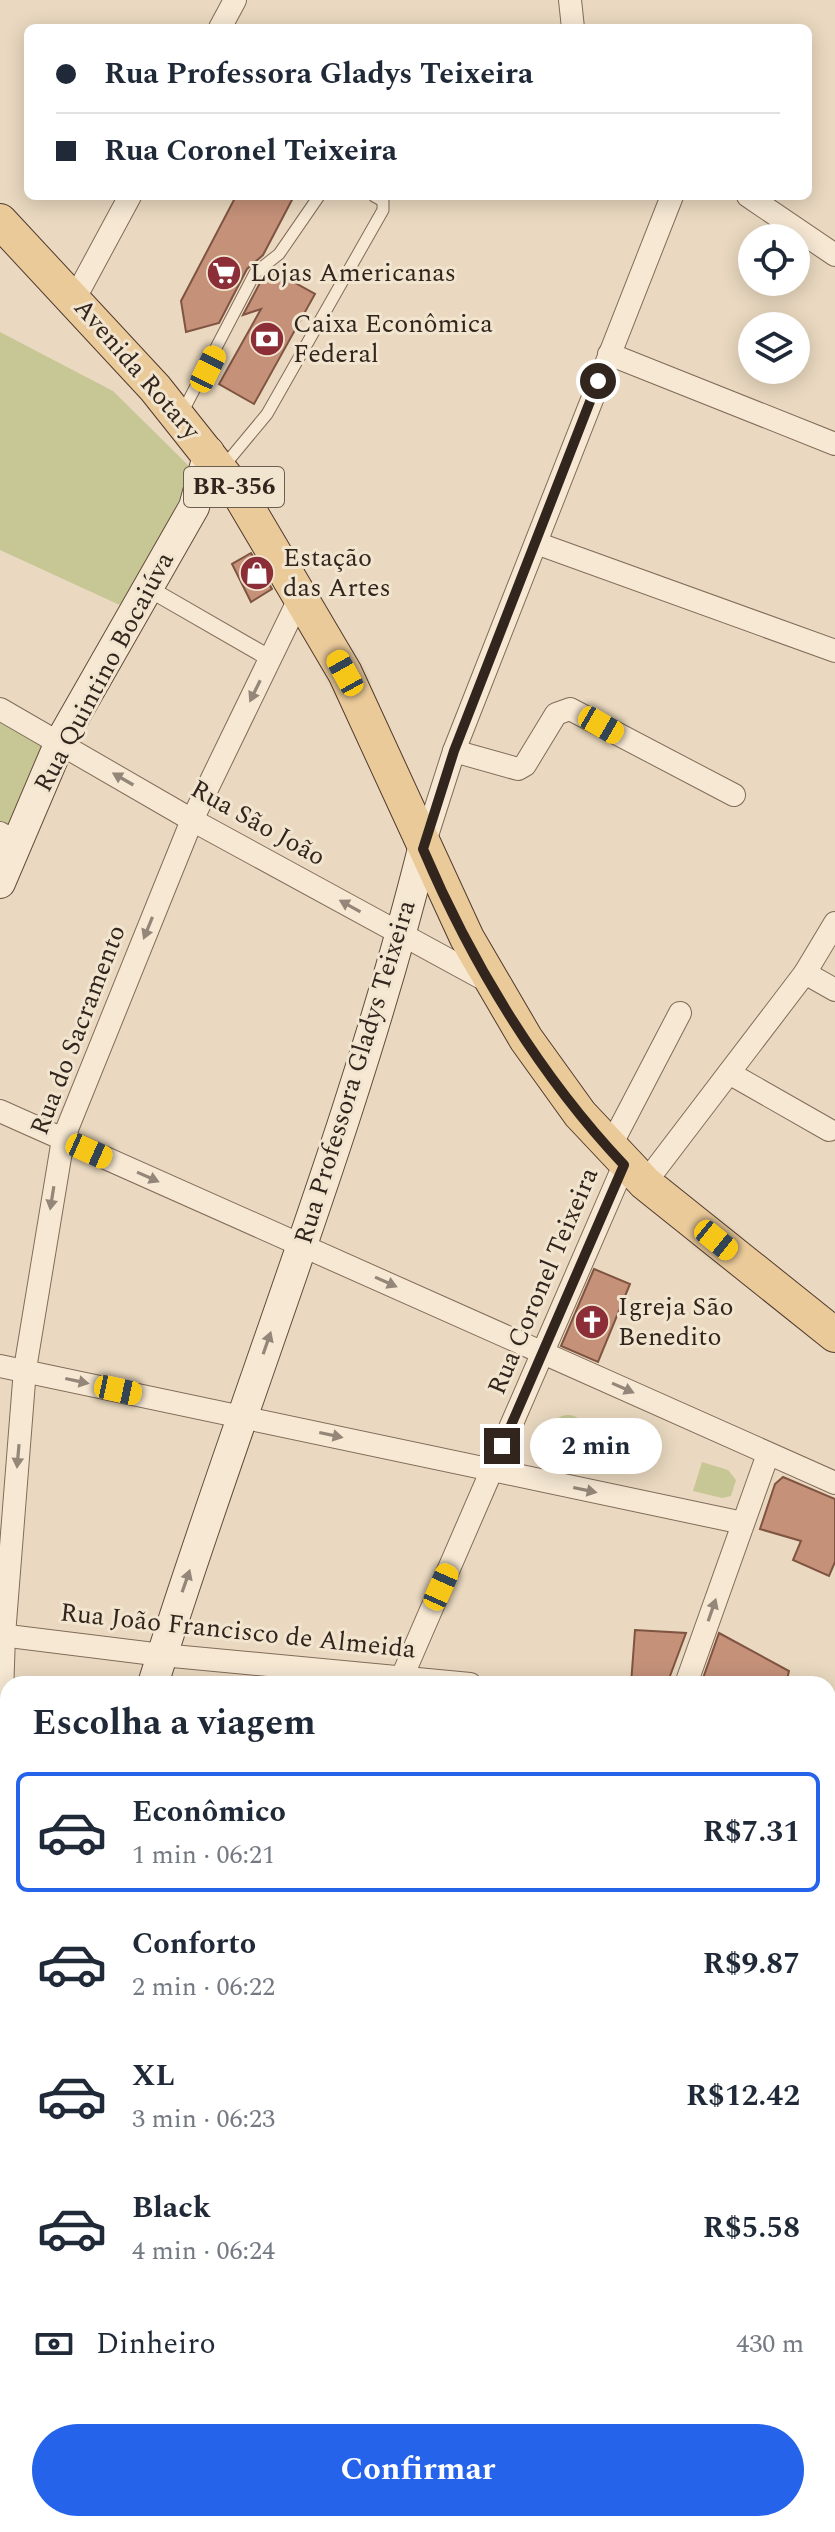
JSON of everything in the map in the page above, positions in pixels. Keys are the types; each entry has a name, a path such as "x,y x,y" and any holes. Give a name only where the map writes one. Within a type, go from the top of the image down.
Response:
{"main road":[{"name":"Avenida Rotary","path":"0,221 75,298 180,416 223,472 301,595 345,673 423,849 492,983 526,1039 626,1165 835,1335"},
{"path":"194,507 211,499 223,472"},
{"name":"Rua Quintino Bocaiúva","path":"0,883 9,838 60,742 194,507 223,472"},
{"name":"Rua Professora Gladys Teixeira","path":"155,1676 302,1244 402,934 423,849"}],"street":[{"path":"222,24 235,0"},
{"path":"570,0 573,24"},
{"path":"75,298 128,200"},
{"name":"Rua Professora Gladys Teixeira","path":"423,849 454,751 670,200"},
{"path":"754,200 835,255"},
{"path":"609,354 835,444"},
{"path":"536,543 835,651"},
{"path":"146,587 271,659"},
{"name":"Rua do Sacramento","path":"1,1676 2,1635 25,1369 63,1139 192,820 301,595"},
{"name":"Rua São João","path":"0,709 192,820 492,983"},
{"path":"454,751 518,769 525,765 556,714 570,709 734,795"},
{"path":"626,1165 729,1073 805,973 835,923"},
{"path":"805,973 835,990"},
{"path":"626,1165 680,1013"},
{"path":"729,1073 829,1130"},
{"path":"0,1111 835,1483"},
{"name":"Rua Coronel Teixeira","path":"403,1676 626,1165"},
{"path":"0,1366 743,1523"},
{"path":"689,1676 768,1454"},
{"name":"Rua João Francisco de Almeida","path":"2,1635 363,1676"}],"lane":[{"path":"180,416 255,273 279,254 316,200"},
{"path":"223,472 267,414 383,210 381,200"}],"green space":[{"path":"0,332 113,391 194,471 124,607 0,550"},
{"path":"0,721 49,749 16,828 0,823"},
{"path":"568,1415 580,1420 585,1432 580,1444 568,1449 556,1444 551,1432 556,1420"},
{"path":"702,1462 728,1470 736,1480 731,1496 722,1498 693,1491"}],"building":[{"name":"Lojas Americanas","path":"234,200 292,200 263,255 247,269 219,323 186,332 181,301"},
{"name":"Caixa Econômica Federal","path":"272,270 315,294 254,404 219,384 261,309 243,315 262,279"},
{"name":"Estação das Artes","path":"251,553 272,589 251,602 232,564"},
{"name":"Igreja São Benedito","path":"594,1269 630,1284 598,1362 561,1346"},
{"path":"636,1433 656,1444 650,1456 630,1446"},
{"path":"783,1477 835,1499 835,1562 829,1576 793,1560 801,1541 760,1529 775,1484"},
{"path":"635,1630 686,1633 670,1676 632,1676"},
{"path":"719,1633 789,1671 788,1676 704,1676"}],"place":[{"name":"Lojas Americanas","path":"224,273"},
{"name":"Caixa Econômica Federal","path":"267,339"},
{"name":"Estação das Artes","path":"257,573"},
{"name":"Igreja São Benedito","path":"592,1322"}],"route":[{"path":"502,1446 624,1165 580,1114 526,1039 467,938 423,849 454,751 598,381"}]}
